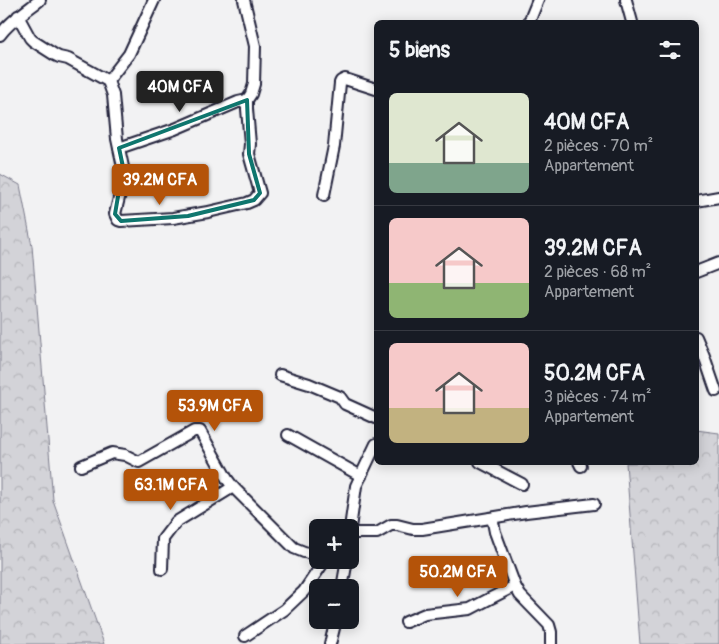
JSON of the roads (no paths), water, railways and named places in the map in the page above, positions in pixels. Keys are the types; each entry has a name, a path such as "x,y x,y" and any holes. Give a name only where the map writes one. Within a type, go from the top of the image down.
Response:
{"street":[{"path":"0,35 18,16 40,0"},
{"path":"108,81 129,54 154,0"},
{"path":"18,16 33,41 55,55 68,59 108,81 113,95 122,167 120,194 115,214 118,220 125,221 188,216 208,212 247,203 254,200 260,193 249,154 248,100 254,84 255,46 244,0"},
{"path":"530,20 538,0"},
{"path":"626,0 631,20"},
{"path":"324,195 334,146 340,83 345,79 374,88"},
{"path":"119,148 175,129 238,102 248,100"},
{"path":"699,200 719,197"},
{"path":"699,271 719,263"},
{"path":"699,344 716,391"},
{"path":"280,375 309,384 340,397 345,404 374,417"},
{"path":"81,466 112,453 125,455 139,462 194,431 200,431 227,480 233,487 294,548 309,553"},
{"path":"288,435 361,476"},
{"path":"351,519 356,486 374,448"},
{"path":"486,465 522,484"},
{"path":"162,569 162,539 176,522 233,487"},
{"path":"359,532 377,533 391,525 422,529 526,512 594,504"},
{"path":"490,518 515,586 549,626 551,644"},
{"path":"245,636 284,610 304,591 319,569"},
{"path":"406,622 425,614 470,609 515,586"},
{"path":"330,644 334,629"}]}
